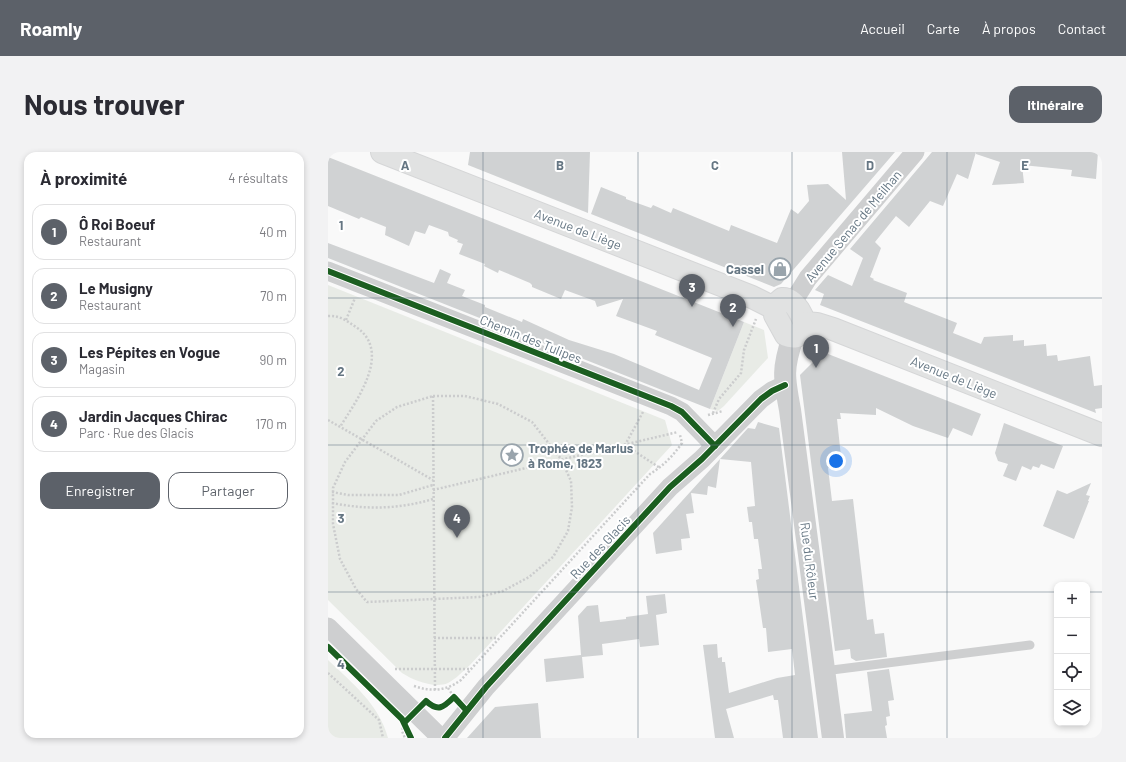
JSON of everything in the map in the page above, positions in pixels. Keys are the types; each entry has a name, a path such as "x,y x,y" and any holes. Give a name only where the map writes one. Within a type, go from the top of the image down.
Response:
{"main road":[{"name":"Avenue de Liège","path":"382,152 752,297 784,305"},
{"path":"784,305 775,315 784,333 799,330"},
{"name":"Avenue de Liège","path":"799,330 817,324 833,329 1102,435"}],"street":[{"name":"Avenue Senac de Meilhan","path":"784,305 915,152"},
{"name":"Chemin des Tulipes","path":"328,271 651,398 682,412 716,446"},
{"path":"785,385 786,362 799,330"},
{"name":"Rue des Glacis","path":"445,738 457,703 670,487 716,446 761,399 772,391 785,385"},
{"name":"Rue du Rôleur","path":"785,385 790,410 833,738"},
{"path":"328,627 407,718 441,738"}],"lane":[{"path":"824,671 1030,645"}],"path":[{"path":"346,320 360,283"},
{"path":"713,413 719,399 743,368 744,350 757,318 750,315"},
{"path":"328,316 335,316 346,320 362,331 369,344 372,361 368,378 362,392 340,427"},
{"path":"433,396 435,690"},
{"path":"433,396 465,396 498,404 532,422 561,459 571,481 572,507 568,531 553,557 529,577 503,591 479,597 367,602 356,589 340,559 333,524 332,502 332,492 345,462 361,439 376,421 397,407 433,396"},
{"path":"625,445 651,398"},
{"path":"328,420 433,480"},
{"path":"412,686 423,690 435,690 453,686 471,669 650,474 660,468 675,454 682,443 679,431 433,490"},
{"path":"625,445 660,468"},
{"path":"332,492 348,495 399,495 433,485"},
{"path":"328,499 332,502 368,508 392,508 413,505 433,499"},
{"path":"434,638 498,638"},
{"path":"397,673 392,669 471,669"},
{"path":"328,673 379,720 383,738"},
{"path":"448,688 457,703"},
{"path":"405,738 402,731 407,718"},
{"path":"407,718 411,738"}],"shaded area":[{"path":"328,285 665,420 672,445 470,665 457,677 442,685 424,683 402,673 328,600"},
{"path":"744,322 764,330 768,358 724,406 718,411 710,409"},
{"path":"328,660 364,695 371,704 384,726 388,738 328,738"}],"building":[{"path":"470,152 590,152 588,213 468,165"},
{"path":"842,152 895,152 781,284 774,287 591,214 601,187 626,197 626,199 651,208 653,205 671,213 673,208 729,231 731,225 777,243 791,209 798,214 809,201 807,185 828,184 846,200"},
{"path":"932,152 976,152 968,179 957,174 943,206 930,201 909,227 896,216 875,242 881,248 870,277 874,279 873,280 907,293 904,302 957,323 953,333 981,344 984,337 1013,335 1013,341 1024,340 1024,346 1046,344 1047,356 1057,355 1058,361 1090,356 1094,386 1102,385 1102,408 1095,409 1096,413 820,305 824,294 815,290 828,275 852,286 863,258 850,249"},
{"path":"976,152 1098,152 1096,179 1071,176 1072,170 1022,165 1024,183 992,185 1000,162 976,154"},
{"path":"328,157 744,322 710,409 328,258 328,243 434,283 440,269 451,274 447,283 465,290 462,296 485,305 485,307 522,322 523,319 569,340 614,354 699,390 712,358 655,335 657,331 616,316 623,299 597,307 595,301 565,290 561,299 532,287 530,283 499,270 498,273 484,266 485,264 459,254 463,244 457,242 458,240 449,236 448,232 429,225 425,234 415,231 409,246 385,235 386,227 361,217 359,219 328,206"},
{"path":"823,352 981,414 972,436 953,428 948,438 913,426 876,408 876,415 840,413 841,419 837,419 842,466 828,468 832,501 853,499 867,620 873,619 875,634 884,633 887,657 856,661 851,658 850,649 835,651 800,375"},
{"path":"758,422 779,428 818,738 783,738 778,700 774,700 773,695 726,709 734,738 715,738 703,645 717,644 718,658 722,657 722,662 725,662 729,693 777,678 795,675 792,649 768,652 766,628 763,628 756,580 759,579 758,569 762,569 758,539 754,539 752,522 749,522 747,507 755,506 751,462 720,459 748,428 755,429"},
{"path":"1004,423 1063,446 1054,469 1041,464 1039,468 1033,466 1031,470 1022,466 1016,481 1003,476 1008,464 998,461 995,453"},
{"path":"720,459 716,488 708,486 707,495 691,493 694,513 686,514 690,538 681,539 682,550 656,554 653,533"},
{"path":"1091,483 1086,495 1090,496 1089,501 1074,539 1043,526 1057,490 1067,494"},
{"path":"665,594 667,613 656,615 659,645 640,647 639,639 602,644 603,655 582,657 584,678 546,682 544,659 581,655 578,616 587,606 598,605 600,622 626,619 626,617 648,614 646,596"},
{"path":"889,669 894,700 888,701 890,716 886,717 887,725 885,726 887,738 846,738 844,714 872,711 867,672"},
{"path":"538,703 541,738 467,738 495,707"}],"cycle path":[{"path":"328,271 671,406 682,412 715,446"},
{"path":"445,738 486,687 670,487 702,459 761,399 772,391 785,385"},
{"path":"328,647 402,719 411,738"},
{"path":"405,722 426,701 434,707 440,707 447,704 454,697 466,710"}],"place":[{"name":"Cassel","path":"780,269"},
{"name":"Les Pépites en Vogue","path":"692,307"},
{"name":"Le Musigny","path":"733,327"},
{"name":"Ô Roi Boeuf","path":"816,368"},
{"name":"Trophée de Marius à Rome, 1823","path":"512,455"},
{"name":"Jardin Jacques Chirac","path":"457,538"}]}
